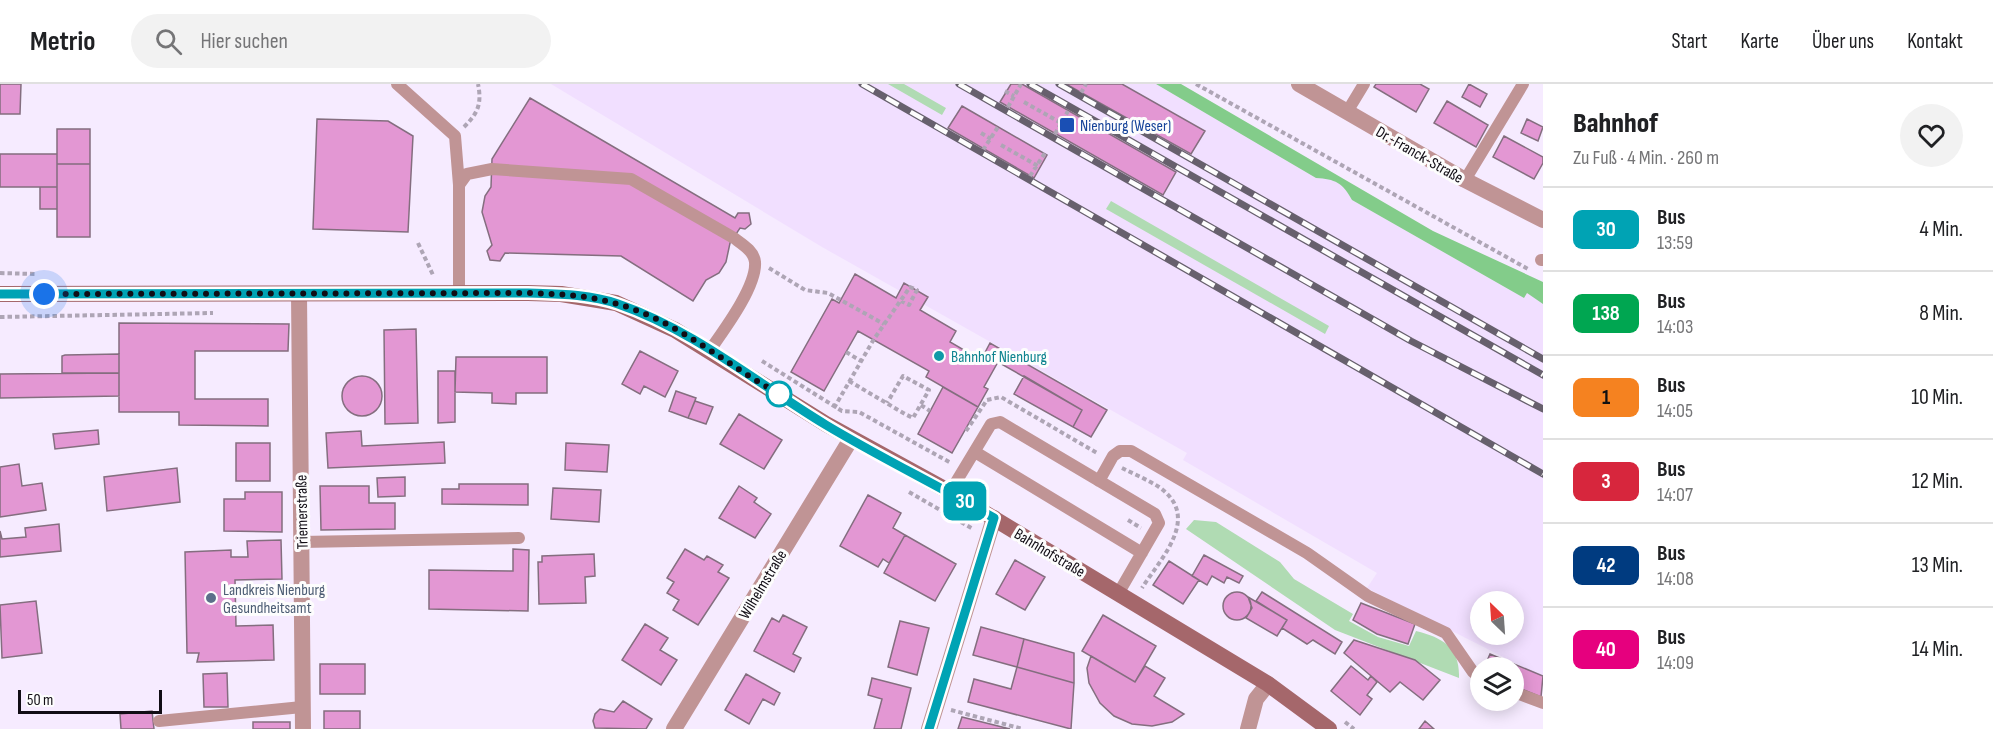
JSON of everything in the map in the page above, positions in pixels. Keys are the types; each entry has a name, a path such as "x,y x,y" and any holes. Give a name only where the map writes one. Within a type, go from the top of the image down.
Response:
{"main road":[{"name":"Bahnhofstraße","path":"0,294 561,294 616,303 645,315 710,350 851,439 994,518 1268,684 1329,729"}],"street":[{"name":"Dr.-Franck-Straße","path":"1299,84 1465,180 1543,220"},
{"name":"Triemerstraße","path":"299,294 303,729"},
{"name":"Wilhelmstraße","path":"674,729 851,439"},
{"path":"929,729 994,518"},
{"path":"1248,729 1256,699 1268,684"}],"lane":[{"path":"397,84 455,136 459,184 459,293"},
{"path":"1347,112 1364,84"},
{"path":"1465,180 1523,84"},
{"path":"459,184 467,174 492,169 631,179 734,238 749,250 755,261 751,283 710,350"},
{"path":"950,492 991,424 1000,422 1155,514 1159,522 1118,594"},
{"path":"975,452 1142,553"},
{"path":"1099,481 1116,453 1131,452 1307,553 1368,596 1446,633 1470,668"},
{"path":"301,542 519,538"},
{"path":"1524,696 1543,703"},
{"path":"159,721 302,707"}],"path":[{"path":"455,136 477,114 480,100 478,84"},
{"path":"1008,107 1021,84"},
{"path":"1081,93 1086,84"},
{"path":"1196,84 1533,272"},
{"path":"1005,91 1014,96"},
{"path":"1024,102 1061,123"},
{"path":"1055,134 1068,111"},
{"path":"983,150 998,127"},
{"path":"981,134 991,139"},
{"path":"1001,145 1038,166"},
{"path":"1030,176 1045,153"},
{"path":"418,243 433,275"},
{"path":"768,266 805,290 828,293 885,324"},
{"path":"826,424 861,361 910,287 917,290 909,305 901,301"},
{"path":"0,317 217,313"},
{"path":"846,352 861,361"},
{"path":"849,381 887,403 913,418 929,390 903,376 887,403"},
{"path":"921,405 930,411"},
{"path":"936,706 1023,729"}],"shaded area":[{"path":"551,84 1156,84 1316,178 1332,179 1345,187 1352,200 1524,298 1527,292 1543,304 1543,677 1524,667 1524,657 1503,657 1480,645 1524,645 1524,591 1470,591 1470,640 1367,588 1377,573 1183,460 1187,453 822,247"}],"green space":[{"path":"888,84 904,84 946,108 942,115"},
{"path":"1156,84 1181,84 1433,231 1543,282 1543,304 1527,293 1524,298 1352,200 1338,183 1316,178"},
{"path":"1111,201 1329,326 1325,334 1106,209"},
{"path":"1194,520 1216,522 1280,562 1294,579 1353,614 1349,621 1378,637 1409,646 1416,631 1442,641 1457,659 1459,678 1335,630 1186,529"}],"building":[{"path":"0,84 21,84 20,114 0,114"},
{"path":"1011,84 1022,84 1176,172 1163,195 1000,102"},
{"path":"1066,84 1122,84 1205,131 1191,154"},
{"path":"1376,84 1420,84 1429,89 1416,112 1374,87"},
{"path":"1469,84 1487,94 1480,107 1462,97"},
{"path":"530,98 735,218 738,213 749,213 751,224 745,229 740,228 730,243 726,262 719,273 706,280 693,301 621,256 505,253 500,261 490,260 487,251 492,245 482,212 485,196 491,187 492,159"},
{"path":"1447,101 1488,125 1476,147 1434,123"},
{"path":"962,106 1047,155 1034,178 948,128"},
{"path":"317,119 388,121 413,136 408,232 313,229"},
{"path":"1527,119 1543,127 1538,141 1521,133"},
{"path":"57,129 90,129 90,164 57,164"},
{"path":"1504,136 1543,157 1543,163 1534,179 1493,157"},
{"path":"0,154 57,154 57,187 0,187"},
{"path":"57,164 90,164 90,237 57,237"},
{"path":"40,187 57,187 57,209 40,209"},
{"name":"Bahnhof Nienburg","path":"855,274 896,298 904,283 928,297 920,310 956,331 950,342 981,360 990,343 1107,410 1091,437 1073,427 1082,410 998,362 984,387 988,389 978,407 926,377 929,371 858,331 824,391 791,372 832,299 839,303"},
{"path":"119,323 289,324 288,351 195,351 195,399 268,399 268,426 179,425 179,412 119,412"},
{"path":"416,329 418,423 385,424 384,330"},
{"path":"640,351 678,371 665,397 644,386 640,394 622,384"},
{"path":"119,354 119,373 62,373 62,356 65,355"},
{"path":"456,357 547,357 547,393 516,393 516,404 492,403 492,393 455,392"},
{"path":"438,371 455,371 455,422 438,423"},
{"path":"119,373 119,396 0,398 0,374"},
{"path":"362,376 376,382 382,396 376,410 362,416 348,410 342,396 348,382"},
{"path":"1024,376 1082,410 1073,427 1014,394"},
{"path":"943,387 978,407 952,453 918,434"},
{"path":"676,391 696,398 688,418 669,411"},
{"path":"695,401 713,407 706,424 688,418"},
{"path":"739,414 782,440 764,469 720,444"},
{"path":"98,430 99,444 55,449 53,434"},
{"path":"361,431 362,446 444,442 445,463 328,468 326,433"},
{"path":"236,443 270,443 270,481 236,481"},
{"path":"566,443 609,445 607,472 565,470"},
{"path":"19,464 22,486 42,483 46,510 0,517 0,467"},
{"path":"177,468 180,502 107,511 104,477"},
{"path":"405,477 405,496 378,497 377,478"},
{"path":"459,484 528,484 528,505 442,504 442,489 459,489"},
{"path":"320,486 369,486 369,503 395,503 395,529 321,530"},
{"path":"739,486 757,498 754,502 771,514 755,538 719,518"},
{"path":"553,488 601,490 599,522 551,519"},
{"path":"245,492 282,492 282,532 224,531 224,499 245,499"},
{"path":"868,495 901,513 893,528 905,535 889,563 883,559 878,567 840,546"},
{"path":"59,524 61,551 0,557 0,531 2,539 26,537 25,528"},
{"path":"905,535 956,564 935,601 884,573"},
{"name":"Landkreis Nienburg Gesundheitsamt","path":"281,540 282,579 235,580 236,626 273,625 274,660 197,662 199,653 187,653 185,552 231,550 231,557 248,557 247,541"},
{"path":"513,549 529,550 528,611 429,609 429,570 513,571"},
{"path":"685,549 704,560 707,556 723,565 718,572 729,578 698,625 673,610 679,600 667,593 674,582 667,578"},
{"path":"594,554 595,576 585,577 586,603 539,604 538,562 542,562 542,556"},
{"path":"1204,555 1243,576 1239,583 1227,577 1224,583 1212,576 1207,585 1192,576"},
{"path":"1015,560 1045,577 1025,610 996,594"},
{"path":"1169,561 1199,580 1183,604 1153,585"},
{"path":"1237,592 1247,596 1251,606 1247,616 1237,620 1227,616 1223,606 1227,596"},
{"path":"1262,592 1342,642 1335,654 1313,640 1307,644 1282,628 1287,620 1256,601"},
{"path":"1248,597 1287,620 1277,636 1246,618 1252,608"},
{"path":"36,601 42,653 2,658 0,605"},
{"path":"1361,603 1415,624 1408,644 1377,634 1353,620"},
{"path":"783,615 807,627 793,654 801,658 794,672 754,651 772,618 779,622"},
{"path":"1103,615 1156,646 1135,682 1082,651"},
{"path":"900,621 929,628 917,675 888,667"},
{"path":"645,624 668,638 660,650 677,660 661,685 622,660"},
{"path":"981,627 1024,639 1017,667 973,655"},
{"path":"1024,639 1074,653 1074,683 1017,667"},
{"path":"1354,640 1415,660 1440,680 1423,700 1400,682 1390,692 1344,653"},
{"path":"1091,656 1135,682 1145,666 1165,678 1154,696 1184,714 1172,722 1152,726 1132,724 1114,716 1100,703 1089,683 1087,668"},
{"path":"320,664 365,664 365,694 320,694"},
{"path":"1351,666 1368,680 1371,676 1377,682 1367,695 1372,699 1360,715 1331,691"},
{"path":"1017,667 1074,683 1071,729 968,702 974,679 1011,689"},
{"path":"1524,668 1543,676 1541,697 1524,690"},
{"path":"227,673 228,707 204,707 203,674"},
{"path":"746,674 780,693 774,705 763,699 749,724 725,710"},
{"path":"872,678 911,688 901,729 874,729 882,699 868,695"},
{"path":"623,701 652,719 646,729 595,728 593,721 600,709 614,712"},
{"path":"152,711 154,729 121,729 120,714"},
{"path":"324,711 360,711 360,729 324,729"},
{"path":"962,717 1010,729 958,729"},
{"path":"1425,721 1434,729 1419,729"},
{"path":"253,722 290,722 290,729 253,729"}],"railway":[{"path":"862,84 1543,474"},
{"path":"959,84 1411,341 1543,409"},
{"path":"1030,84 1543,375"},
{"path":"1059,84 1543,359"}],"bus line":[{"name":"30","path":"0,294 561,294 591,297 616,303 645,315 710,350 851,439 994,518 986,537 929,729"}],"place":[{"name":"Nienburg (Weser)","path":"1067,125"},
{"name":"Bahnhof Nienburg","path":"939,356"},
{"name":"Landkreis Nienburg Gesundheitsamt","path":"211,598"}],"route":[{"path":"44,294 528,293 591,297 616,303 675,330 779,394"}]}
